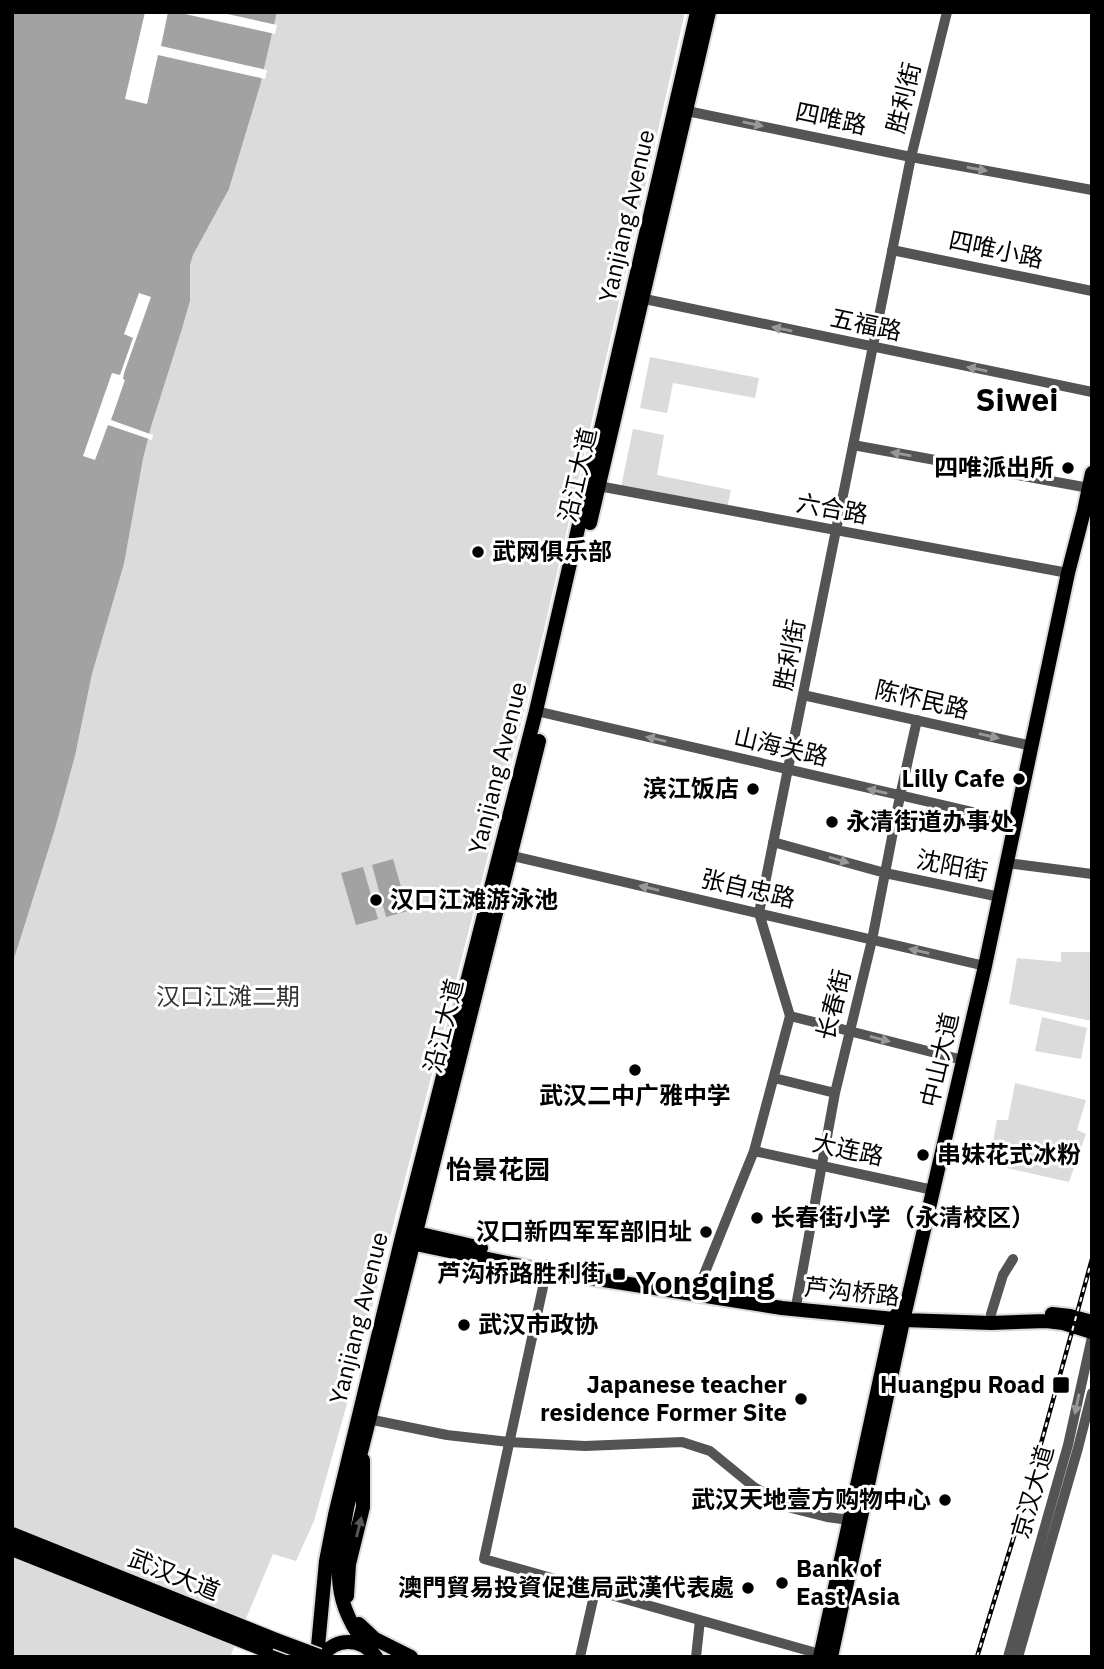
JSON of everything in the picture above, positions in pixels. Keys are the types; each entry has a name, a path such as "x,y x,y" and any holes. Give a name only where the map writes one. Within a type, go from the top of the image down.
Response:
{"highway":[{"name":"武汉大道","path":"12,1535 319,1657"},
{"name":"武汉大道","path":"12,1548 285,1657"}],"main road":[{"name":"Yanjiang Avenue","path":"637,298 697,12"},
{"name":"沿江大道","path":"408,1237 541,712 637,298 687,111 709,12"},
{"name":"中山大道","path":"825,1656 900,1316 933,1190 985,967 1069,573 1088,512 1092,473"},
{"name":"Yanjiang Avenue","path":"373,1653 347,1611 338,1582 338,1563 346,1508 408,1237"},
{"name":"Yanjiang Avenue","path":"319,1657 326,1561 335,1515 384,1318 408,1237"},
{"name":"芦沟桥路","path":"408,1237 547,1267 698,1291 782,1308 991,1323 1046,1321 1092,1335"},
{"name":"芦沟桥路","path":"698,1291 797,1301 900,1316 1057,1314 1092,1322"},
{"path":"306,1657 326,1561"},
{"path":"347,1611 366,1633 411,1657"},
{"path":"319,1657 341,1642 353,1642 373,1653"}],"street":[{"name":"胜利街","path":"790,1016 759,913 911,157 947,12"},
{"name":"四唯路","path":"687,111 911,157 1092,190"},
{"name":"四唯小路","path":"892,250 1092,291"},
{"name":"五福路","path":"637,298 1092,392"},
{"path":"853,445 1089,488"},
{"name":"六合路","path":"593,486 1069,573"},
{"name":"陈怀民路","path":"803,695 1032,746"},
{"name":"山海关路","path":"541,712 1016,822"},
{"name":"长春街","path":"797,1301 835,1093 872,940 917,720"},
{"name":"沈阳街","path":"773,842 885,873 1000,897"},
{"name":"张自忠路","path":"506,854 985,967"},
{"path":"1007,863 1092,874"},
{"path":"698,1291 754,1151 790,1016 962,1060"},
{"path":"774,1078 835,1093"},
{"name":"大连路","path":"754,1151 933,1190"},
{"path":"992,1314 1003,1275 1013,1259"},
{"path":"547,1267 484,1559 825,1656"},
{"name":"京汉大道","path":"1008,1657 1068,1445 1092,1335"},
{"name":"京汉大道","path":"1018,1657 1092,1393"},
{"path":"368,1419 447,1435 509,1442 585,1446 681,1442 710,1451 754,1487 791,1508 855,1521"},
{"path":"580,1657 596,1591"},
{"path":"696,1657 699,1620"}],"green space":[{"name":"汉口江滩二期","path":"277,12 685,12 544,630 350,1393 314,1521 296,1561 273,1554 230,1657 12,1657 12,965 55,829 75,756 92,674 124,564 151,427 190,301 190,265 229,189 260,86"},
{"path":"650,357 759,378 755,398 673,383 667,413 640,408"},
{"path":"633,429 664,435 657,475 731,490 727,508 621,487"},
{"path":"1061,952 1092,952 1092,1021 1009,1004 1017,958 1061,962"},
{"path":"1042,1017 1087,1028 1081,1059 1035,1051"},
{"path":"1015,1083 1086,1100 1077,1130 1086,1134 1069,1182 989,1164 997,1120 1008,1120"}],"shaded area":[{"path":"12,12 277,12 260,86 229,189 190,265 190,301 151,427 124,564 92,674 75,756 55,829 12,965"},
{"path":"393,859 408,911 386,917 372,865"},
{"path":"363,867 378,919 356,925 341,873"}],"pier":[{"path":"145,12 168,12 161,46 267,70 265,79 158,55 147,104 125,99"},
{"path":"176,12 218,12 277,25 275,34"},
{"path":"139,293 151,297 124,373 125,380 111,420 153,435 152,440 108,425 95,460 83,456 112,373 120,375 133,338 124,334"}],"railway":[{"path":"977,1657 1029,1487 1092,1259"}],"place":[{"name":"四唯派出所","path":"1068,468"},
{"name":"武网俱乐部","path":"478,552"},
{"name":"Lilly Cafe","path":"1019,779"},
{"name":"滨江饭店","path":"753,789"},
{"name":"永清街道办事处","path":"832,822"},
{"name":"汉口江滩游泳池","path":"376,900"},
{"name":"武汉二中广雅中学","path":"635,1070"},
{"name":"串妹花式冰粉","path":"923,1155"},
{"name":"长春街小学（永清校区）","path":"757,1218"},
{"name":"汉口新四军军部旧址","path":"706,1232"},
{"name":"芦沟桥路胜利街","path":"619,1274"},
{"name":"武汉市政协","path":"464,1325"},
{"name":"Huangpu Road","path":"1061,1385"},
{"name":"Japanese teacher residence Former Site","path":"801,1399"},
{"name":"武汉天地壹方购物中心","path":"945,1500"},
{"name":"Bank of East Asia","path":"782,1583"},
{"name":"澳門貿易投資促進局武漢代表處","path":"748,1588"}],"district":[{"name":"Siwei","path":"1017,400"},
{"name":"怡景花园","path":"498,1170"},
{"name":"Yongqing","path":"705,1283"}]}
